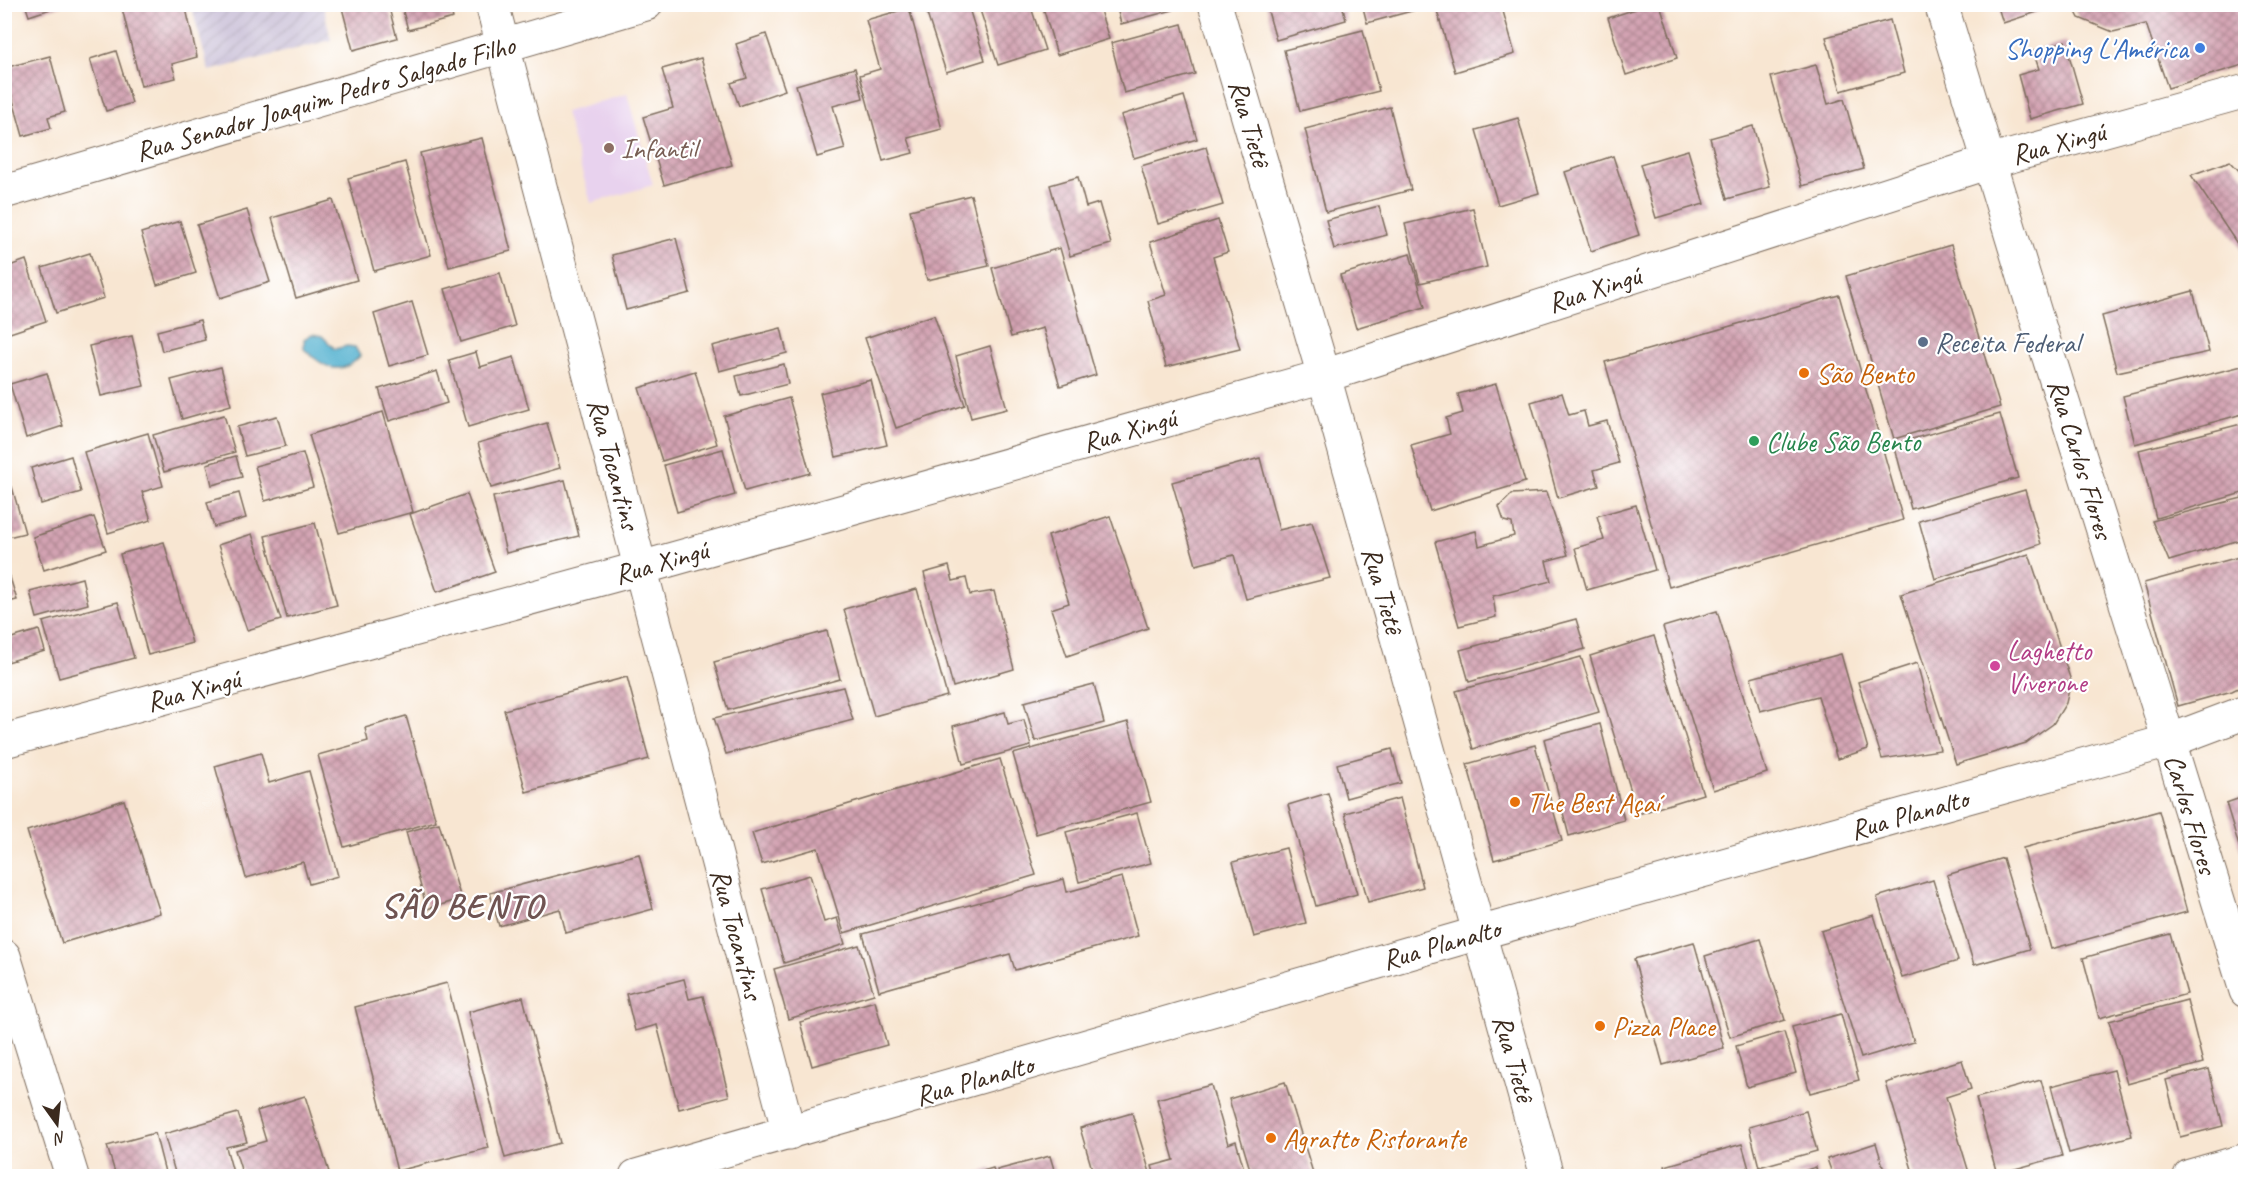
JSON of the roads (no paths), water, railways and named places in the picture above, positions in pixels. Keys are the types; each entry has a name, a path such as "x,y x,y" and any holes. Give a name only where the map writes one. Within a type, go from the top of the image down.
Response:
{"street":[{"name":"Rua Tocantins","path":"492,4 789,1133"},
{"name":"Rua Senador Joaquim Pedro Salgado Filho","path":"4,192 646,4"},
{"name":"Rua Tietê","path":"1215,4 1324,376 1547,1176"},
{"name":"Rua Carlos Flores","path":"1941,4 2169,741"},
{"name":"Rua Xingú","path":"4,741 641,568 1324,376 1989,162 2246,91"},
{"name":"Rua Planalto","path":"636,1176 1479,933 2169,741 2246,712"},
{"name":"Carlos Flores","path":"2169,741 2246,991"},
{"path":"4,956 72,1176"},
{"path":"2190,1176 2246,1160"}],"water":[{"path":"312,334 322,336 335,349 355,347 360,356 345,367 331,368 324,365 304,349 304,339"}],"place":[{"name":"Shopping L'América","path":"2200,48"},
{"name":"Infantil","path":"609,148"},
{"name":"Receita Federal","path":"1923,342"},
{"name":"São Bento","path":"1804,373"},
{"name":"Clube São Bento","path":"1754,441"},
{"name":"Laghetto Viverone","path":"1995,666"},
{"name":"The Best Açaí","path":"1515,802"},
{"name":"Pizza Place","path":"1600,1026"},
{"name":"Agratto Ristorante","path":"1271,1138"}],"district":[{"name":"SÃO BENTO","path":"462,905"}]}
